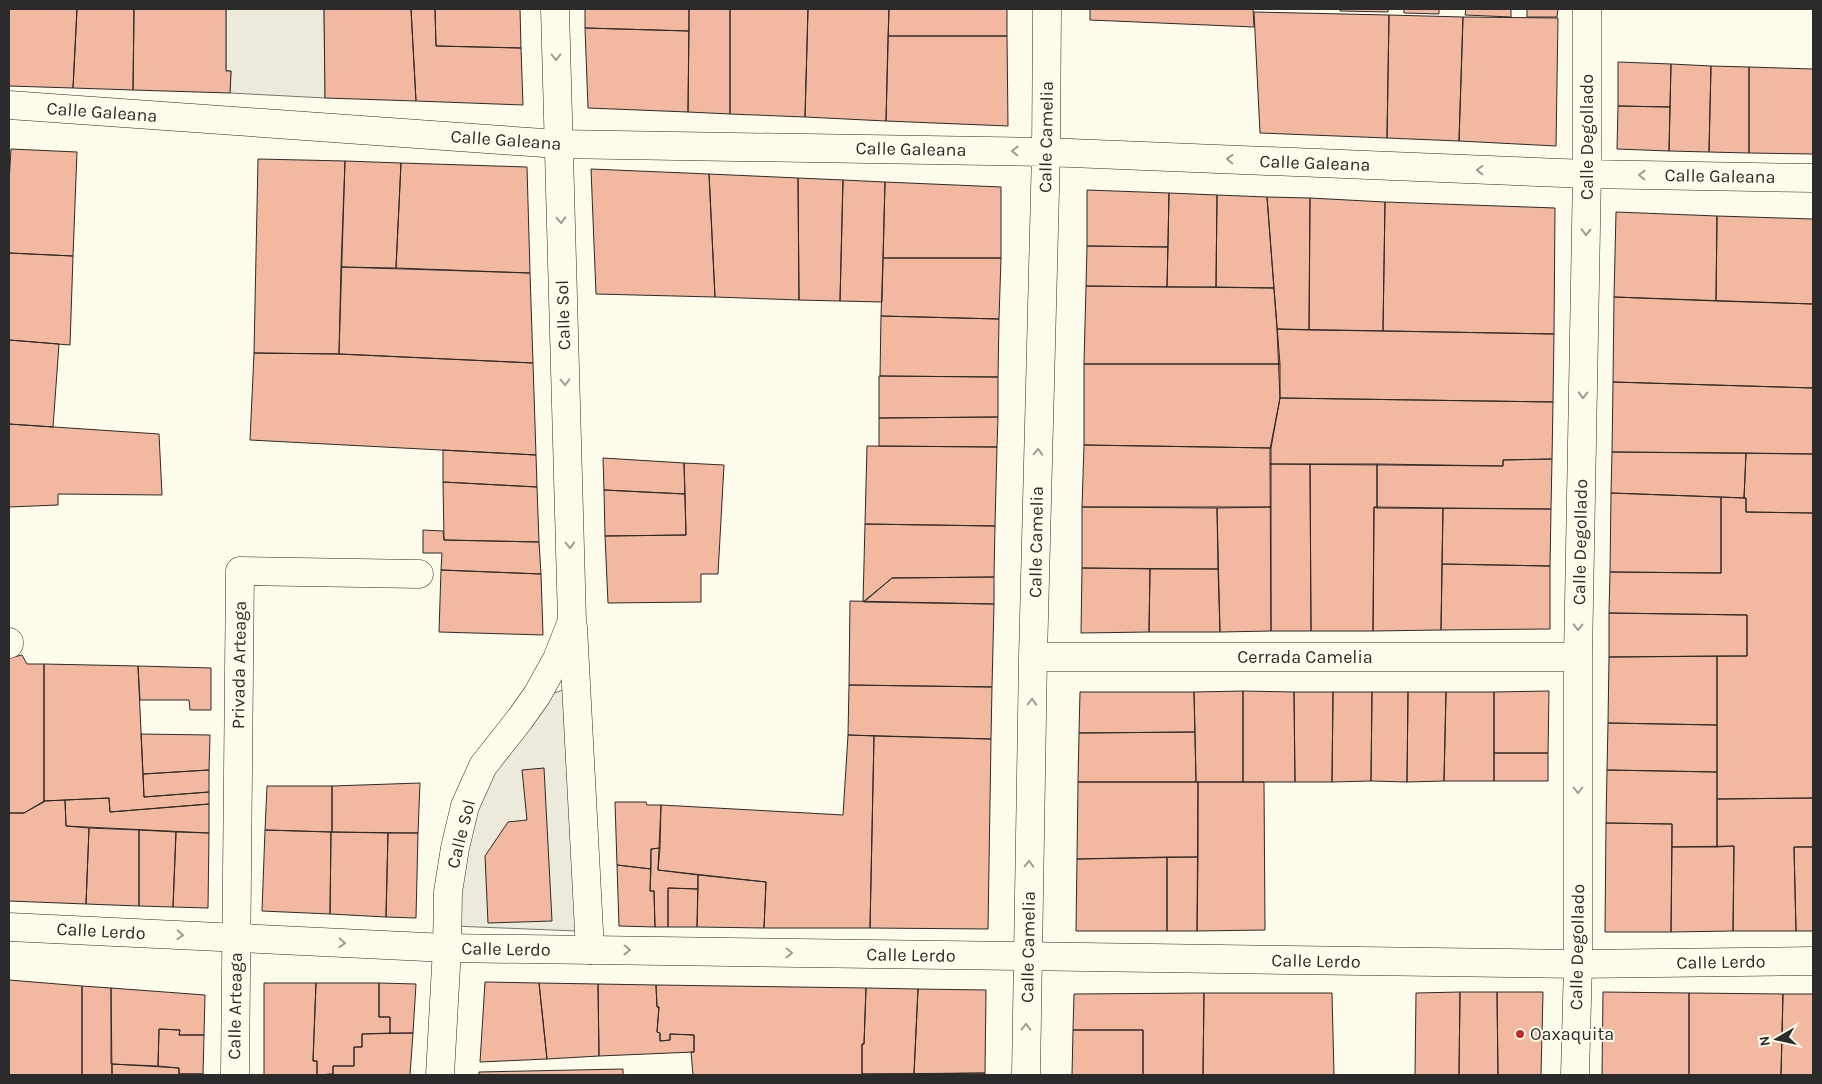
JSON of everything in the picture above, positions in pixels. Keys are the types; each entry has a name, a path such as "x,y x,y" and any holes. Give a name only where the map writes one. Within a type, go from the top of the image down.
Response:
{"street":[{"name":"Calle Sol","path":"555,9 572,621 590,950"},
{"name":"Calle Camelia","path":"1026,1075 1033,657 1048,9"},
{"name":"Calle Degollado","path":"1575,1075 1578,964 1578,657 1588,174 1587,9"},
{"name":"Calle Galeana","path":"9,105 558,144 1046,152 1588,174 1813,178"},
{"name":"Privada Arteaga","path":"236,938 240,571 419,574"},
{"name":"Calle Sol","path":"440,1075 448,892 455,848 466,806 482,766 538,695 557,659 572,621"},
{"name":"Cerrada Camelia","path":"1033,657 1578,657"},
{"name":"Calle Lerdo","path":"9,926 447,948 1578,964 1813,961"},
{"name":"Calle Arteaga","path":"234,1075 236,938"}],"shaded area":[{"path":"226,9 324,9 325,98 230,93 231,71 226,71"},
{"path":"569,688 577,931 453,926 455,893 488,771 554,693"}],"building":[{"path":"9,9 77,9 73,88 9,86"},
{"path":"77,9 134,9 133,90 73,88"},
{"path":"134,9 226,9 226,71 231,71 230,93 133,90"},
{"path":"324,9 411,9 416,101 325,98"},
{"path":"411,9 435,9 436,46 521,48 523,105 416,101"},
{"path":"435,9 520,9 521,48 436,46"},
{"path":"585,9 689,9 689,31 585,28"},
{"path":"689,9 730,9 730,114 688,112"},
{"path":"730,9 808,9 805,117 730,114"},
{"path":"808,9 889,9 886,121 805,117"},
{"path":"889,9 1007,9 1007,36 888,36"},
{"path":"1090,9 1253,9 1254,27 1090,20"},
{"path":"1340,9 1388,9 1388,12 1340,11"},
{"path":"1404,9 1439,9 1439,14 1404,13"},
{"path":"1466,9 1511,9 1511,17 1465,15"},
{"path":"1527,9 1558,9 1557,17 1527,17"},
{"path":"1254,12 1389,15 1387,138 1260,133"},
{"path":"1389,15 1463,17 1459,141 1387,138"},
{"path":"1463,17 1558,18 1556,146 1459,141"},
{"path":"585,28 689,31 688,112 588,108"},
{"path":"888,36 1007,36 1008,126 886,121"},
{"path":"1618,62 1671,64 1670,107 1618,106"},
{"path":"1671,64 1711,66 1709,152 1669,151"},
{"path":"1711,66 1749,67 1749,153 1709,152"},
{"path":"1749,67 1813,69 1813,154 1749,153"},
{"path":"1618,106 1670,107 1669,151 1617,149"},
{"path":"11,149 77,152 73,256 9,253"},
{"path":"258,159 345,161 339,354 254,353"},
{"path":"345,161 401,163 396,268 341,267"},
{"path":"401,163 527,167 530,273 396,268"},
{"path":"591,169 709,174 715,297 596,294"},
{"path":"709,174 798,178 799,300 715,297"},
{"path":"798,178 843,180 840,301 799,300"},
{"path":"843,180 885,182 882,302 840,301"},
{"path":"885,182 1001,187 1001,258 883,258"},
{"path":"1087,190 1169,193 1168,247 1087,246"},
{"path":"1169,193 1217,195 1216,287 1167,287"},
{"path":"1217,195 1267,197 1274,288 1216,287"},
{"path":"1267,197 1310,198 1309,330 1277,329"},
{"path":"1310,198 1385,202 1383,331 1309,330"},
{"path":"1385,202 1555,208 1554,334 1383,331"},
{"path":"1616,212 1717,216 1716,301 1614,297"},
{"path":"1717,216 1813,219 1813,304 1716,301"},
{"path":"1087,246 1168,247 1167,287 1086,286"},
{"path":"9,253 73,256 70,345 9,340"},
{"path":"883,258 1001,258 999,319 881,316"},
{"path":"341,267 530,273 533,363 339,354"},
{"path":"1086,286 1274,288 1280,364 1084,364"},
{"path":"1614,297 1813,304 1813,388 1613,382"},
{"path":"881,316 999,319 998,377 880,376"},
{"path":"1277,329 1554,334 1553,402 1280,398"},
{"path":"9,340 59,344 53,427 9,424"},
{"path":"254,353 339,354 533,363 536,455 250,440"},
{"path":"1084,364 1280,364 1280,398 1271,448 1084,445"},
{"path":"879,376 998,377 998,417 879,418"},
{"path":"1613,382 1813,388 1813,454 1612,452"},
{"path":"1280,398 1553,402 1552,459 1503,460 1503,466 1270,464 1270,449"},
{"path":"998,417 997,447 879,446 879,418"},
{"path":"9,424 159,434 162,495 58,494 58,505 9,507"},
{"path":"1084,445 1271,448 1271,507 1082,507"},
{"path":"867,446 997,447 995,526 865,524"},
{"path":"443,450 536,455 537,487 443,482"},
{"path":"1612,452 1746,453 1744,498 1611,493"},
{"path":"1746,453 1813,454 1813,513 1746,512 1746,498 1744,498"},
{"path":"603,458 684,463 685,494 604,490"},
{"path":"1552,459 1551,509 1377,508 1377,464 1503,466 1503,460"},
{"path":"684,463 724,465 718,574 701,574 701,602 608,603 605,536 686,535"},
{"path":"1270,464 1310,464 1311,631 1271,631"},
{"path":"1310,464 1377,464 1377,508 1374,507 1373,631 1311,631"},
{"path":"443,482 537,487 539,542 444,540"},
{"path":"604,490 685,494 686,535 605,536"},
{"path":"1611,493 1721,497 1721,573 1610,572"},
{"path":"1721,497 1746,498 1746,512 1813,513 1813,798 1717,799 1717,656 1747,656 1747,615 1609,613 1610,572 1721,573"},
{"path":"1082,507 1217,508 1218,569 1082,568"},
{"path":"1271,507 1271,631 1220,632 1217,508"},
{"path":"1374,507 1443,508 1441,630 1373,631"},
{"path":"1443,508 1551,509 1550,566 1442,564"},
{"path":"865,524 995,526 994,577 892,578 863,602"},
{"path":"423,530 443,531 444,540 539,542 541,574 441,570 442,553 423,553"},
{"path":"1442,564 1550,566 1550,629 1441,630"},
{"path":"1082,568 1150,569 1149,632 1081,633"},
{"path":"1150,569 1218,569 1220,632 1149,632"},
{"path":"441,570 541,574 543,635 439,632"},
{"path":"994,577 994,604 864,602 892,578"},
{"path":"850,601 994,604 992,687 849,685"},
{"path":"1609,613 1747,615 1747,656 1609,657"},
{"path":"22,655 27,664 44,664 44,802 24,813 9,813 9,658"},
{"path":"1717,656 1717,725 1608,723 1609,657"},
{"path":"44,664 138,666 144,797 209,792 209,804 110,812 109,798 44,801"},
{"path":"138,666 211,668 211,710 190,710 189,700 140,700"},
{"path":"849,685 992,687 991,739 848,735"},
{"path":"1243,691 1294,692 1295,782 1243,782"},
{"path":"1243,691 1243,782 1196,782 1194,692"},
{"path":"1549,691 1548,753 1494,753 1494,692"},
{"path":"1080,692 1194,692 1195,732 1079,733"},
{"path":"1294,692 1333,692 1332,782 1295,782"},
{"path":"1333,692 1372,692 1371,781 1332,782"},
{"path":"1372,692 1408,692 1407,782 1371,781"},
{"path":"1408,692 1446,692 1444,781 1407,782"},
{"path":"1446,692 1494,692 1494,781 1444,781"},
{"path":"1608,723 1717,725 1717,772 1607,770"},
{"path":"1195,732 1196,782 1078,782 1079,733"},
{"path":"141,734 210,735 209,770 143,774"},
{"path":"848,735 874,736 870,928 764,928 766,882 658,870 661,805 843,815"},
{"path":"874,736 991,739 988,929 870,928"},
{"path":"1494,753 1548,753 1548,781 1494,781"},
{"path":"544,768 552,921 488,923 485,856 508,822 527,820 522,770"},
{"path":"209,770 209,792 144,797 143,774"},
{"path":"1607,770 1717,772 1717,847 1672,847 1672,824 1606,823"},
{"path":"1078,782 1198,782 1198,857 1077,859"},
{"path":"1198,782 1264,782 1265,930 1197,931"},
{"path":"420,783 418,833 332,832 332,786"},
{"path":"267,786 332,786 332,832 265,830"},
{"path":"109,798 110,812 209,804 209,833 66,826 65,800"},
{"path":"1813,798 1813,847 1794,847 1796,931 1733,931 1734,846 1717,847 1717,799"},
{"path":"65,800 66,826 89,828 86,904 9,901 9,813 24,813 44,801"},
{"path":"615,802 646,802 647,805 661,805 660,848 651,849 651,869 617,865"},
{"path":"1606,823 1672,824 1671,932 1605,932"},
{"path":"89,828 139,830 139,906 86,904"},
{"path":"139,830 176,832 173,907 139,906"},
{"path":"265,830 331,832 330,914 262,911"},
{"path":"176,832 209,833 208,908 173,907"},
{"path":"331,832 388,833 386,917 330,914"},
{"path":"388,833 418,833 416,918 386,917"},
{"path":"1734,846 1733,931 1671,932 1672,847"},
{"path":"1794,847 1813,847 1813,931 1796,931"},
{"path":"660,848 658,870 698,875 698,889 668,888 668,927 655,927 654,891 650,891 651,849"},
{"path":"1167,857 1167,931 1076,931 1077,859"},
{"path":"1167,857 1198,857 1197,931 1167,931"},
{"path":"617,865 651,869 650,891 654,891 655,927 619,926"},
{"path":"698,875 766,882 764,928 697,927"},
{"path":"668,888 698,889 697,927 668,927"},
{"path":"9,980 82,986 82,1075 9,1075"},
{"path":"485,982 539,983 547,1059 480,1062"},
{"path":"264,983 316,983 313,1061 317,1061 317,1075 264,1075"},
{"path":"316,983 379,983 379,1017 390,1017 390,1033 362,1034 362,1047 354,1047 354,1066 333,1066 333,1074 317,1075 317,1061 313,1061"},
{"path":"379,983 416,984 413,1033 390,1033 390,1017 379,1017"},
{"path":"539,983 598,984 599,1056 547,1059"},
{"path":"598,984 656,985 657,1007 659,1007 657,1032 660,1033 660,1041 670,1040 670,1034 694,1035 694,1052 599,1056"},
{"path":"656,985 866,988 862,1075 693,1075 691,1052 694,1052 694,1035 670,1034 670,1040 660,1041 660,1033 657,1032 659,1007 657,1007"},
{"path":"82,986 111,988 112,1075 82,1075"},
{"path":"111,988 205,995 204,1035 179,1035 180,1030 159,1029 158,1066 111,1064"},
{"path":"866,988 918,989 914,1074 862,1074"},
{"path":"918,989 986,990 985,1073 914,1074"},
{"path":"1460,992 1459,1075 1415,1075 1416,993"},
{"path":"1460,992 1497,992 1498,1075 1459,1075"},
{"name":"Oaxaquita","path":"1497,992 1543,992 1541,1075 1498,1075"},
{"path":"1603,992 1689,993 1689,1075 1602,1075"},
{"path":"1204,993 1332,993 1334,1075 1203,1075"},
{"path":"1204,993 1203,1075 1143,1075 1143,1030 1073,1030 1074,994"},
{"path":"1689,993 1783,994 1781,1075 1689,1075"},
{"path":"1783,994 1813,994 1813,1075 1781,1075"},
{"path":"159,1029 180,1030 179,1035 204,1035 203,1074 179,1074 179,1068 158,1066"},
{"path":"1073,1030 1143,1030 1143,1075 1072,1075"},
{"path":"413,1033 410,1075 317,1075 333,1074 333,1066 354,1066 354,1047 362,1047 362,1034"},
{"path":"112,1064 179,1068 179,1074 203,1075 112,1075"},
{"path":"623,1069 623,1075 479,1075 479,1072"},
{"path":"985,1073 985,1075 862,1075 862,1074"}],"place":[{"name":"Oaxaquita","path":"1520,1034"}]}
